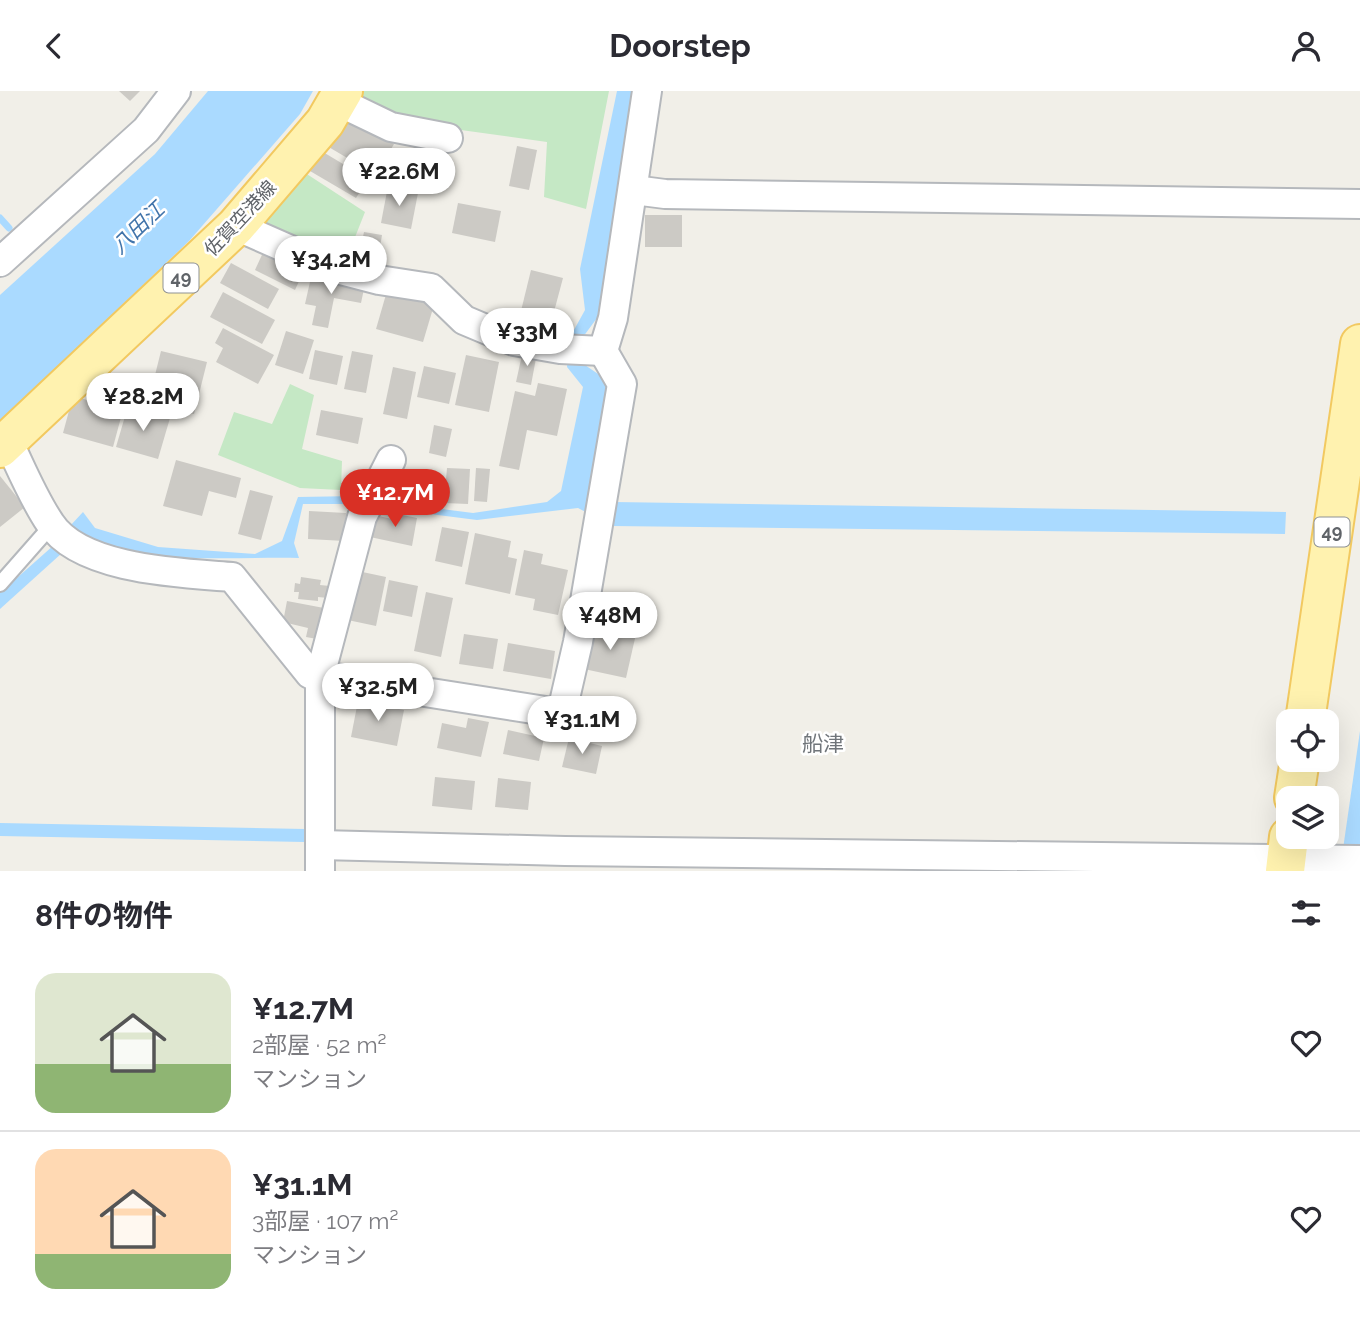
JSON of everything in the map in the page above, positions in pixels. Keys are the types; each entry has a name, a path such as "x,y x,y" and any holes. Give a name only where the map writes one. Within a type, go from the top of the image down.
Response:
{"main road":[{"name":"佐賀空港線","path":"4,445 236,226 325,122 341,97"},
{"name":"49","path":"1307,709 1360,344"}],"street":[{"path":"0,262 145,130 176,91"},
{"path":"582,350 613,318 647,91"},
{"path":"341,97 391,127 448,138"},
{"path":"634,190 665,194 1360,204"},
{"path":"4,445 51,526 89,554 159,571 232,577 310,674 552,712 563,707 578,642 622,384 582,350 514,341 464,320 431,288 379,280 329,267 236,226"},
{"path":"391,460 362,517 320,675 320,858 565,851 1286,855 1347,860"}],"lane":[{"path":"0,584 51,526"}],"green space":[{"path":"350,91 609,91 586,209 544,197 547,142 439,127 349,98"},
{"path":"293,165 365,212 344,265 245,222"},
{"path":"290,384 314,395 302,449 342,461 341,490 300,488 218,455 234,412 272,424"}],"water":[{"name":"八田江","path":"208,91 313,91 300,114 189,241 0,422 0,295 155,154"},
{"path":"617,91 635,91 600,314 580,341 579,361 607,380 614,502 1286,512 1285,534 612,526 578,508 477,520 375,507 379,501 473,513 547,502 561,491 583,387 567,367 569,339 585,310 580,269"},
{"path":"358,496 355,504 303,504 294,543 299,558 211,558 149,554 120,549 93,540 70,526 83,512 95,528 158,547 255,554 282,541 298,497"},
{"path":"54,545 62,553 0,609 0,593"},
{"path":"1360,731 1360,871 1343,849"},
{"path":"0,823 305,829 304,842 0,836"}],"building":[{"path":"119,91 140,91 130,101"},
{"path":"345,115 394,144 376,175 327,146"},
{"path":"414,146 433,150 427,177 408,173"},
{"path":"517,146 537,150 529,190 509,186"},
{"path":"323,152 368,179 356,198 310,171"},
{"path":"388,186 418,193 411,229 381,223"},
{"path":"458,203 501,211 495,242 452,233"},
{"path":"645,215 682,215 682,247 645,247"},
{"path":"364,232 382,235 378,259 359,255"},
{"path":"266,246 306,266 295,290 255,270"},
{"path":"231,263 279,289 268,309 220,283"},
{"path":"531,270 563,278 551,323 520,315"},
{"path":"312,273 365,284 361,303 334,298 328,328 312,325 316,306 305,304"},
{"path":"387,291 434,305 423,342 376,329"},
{"path":"223,292 275,320 262,344 210,317"},
{"path":"223,328 274,355 258,384 216,362 223,348 215,343"},
{"path":"286,331 314,340 303,374 275,365"},
{"path":"315,350 343,356 337,385 309,379"},
{"path":"523,350 537,353 531,385 516,382"},
{"path":"161,351 207,362 194,414 176,410 183,382 155,375"},
{"path":"352,351 373,355 366,393 344,389"},
{"path":"466,355 499,362 489,412 455,405"},
{"path":"424,366 456,373 449,404 417,397"},
{"path":"393,367 416,372 407,419 383,414"},
{"path":"538,383 567,389 557,436 527,430 519,470 499,466 515,391 535,396"},
{"path":"73,396 123,410 113,447 63,433"},
{"path":"128,406 170,418 158,459 116,447"},
{"path":"321,410 363,418 358,444 316,435"},
{"path":"434,425 452,429 446,457 429,453"},
{"path":"176,460 241,478 236,498 209,491 202,516 163,506"},
{"path":"447,468 470,469 468,504 444,503"},
{"path":"476,468 490,469 487,502 474,501"},
{"path":"0,476 25,507 0,527"},
{"path":"250,490 273,496 261,540 238,534"},
{"path":"309,511 346,513 345,541 308,539"},
{"path":"393,513 417,518 412,546 370,537 374,515 392,519"},
{"path":"442,527 469,532 462,567 435,561"},
{"path":"475,533 511,541 508,557 517,559 510,594 465,584"},
{"path":"524,550 543,554 541,564 568,570 558,615 533,610 535,599 515,595"},
{"path":"353,570 386,577 376,626 343,619"},
{"path":"301,577 321,580 320,585 330,586 328,598 318,597 318,601 298,599 299,592 294,592 295,583 300,584"},
{"path":"389,580 418,586 412,617 383,611"},
{"path":"426,592 453,598 441,657 414,651"},
{"path":"287,601 324,608 317,639 306,637 308,628 283,622"},
{"path":"593,626 636,634 626,678 584,669"},
{"path":"464,634 498,639 493,669 459,664"},
{"path":"508,643 555,651 551,679 503,671"},
{"path":"358,701 404,710 397,746 351,737"},
{"path":"468,718 489,722 481,757 437,748 442,723 466,728"},
{"path":"508,730 544,738 539,761 503,754"},
{"path":"569,738 602,746 596,774 562,767"},
{"path":"435,777 475,781 472,810 432,806"},
{"path":"498,778 531,782 528,810 495,807"}],"waterway":[{"path":"0,218 9,228"}],"district":[{"name":"船津","path":"823,744"}]}
